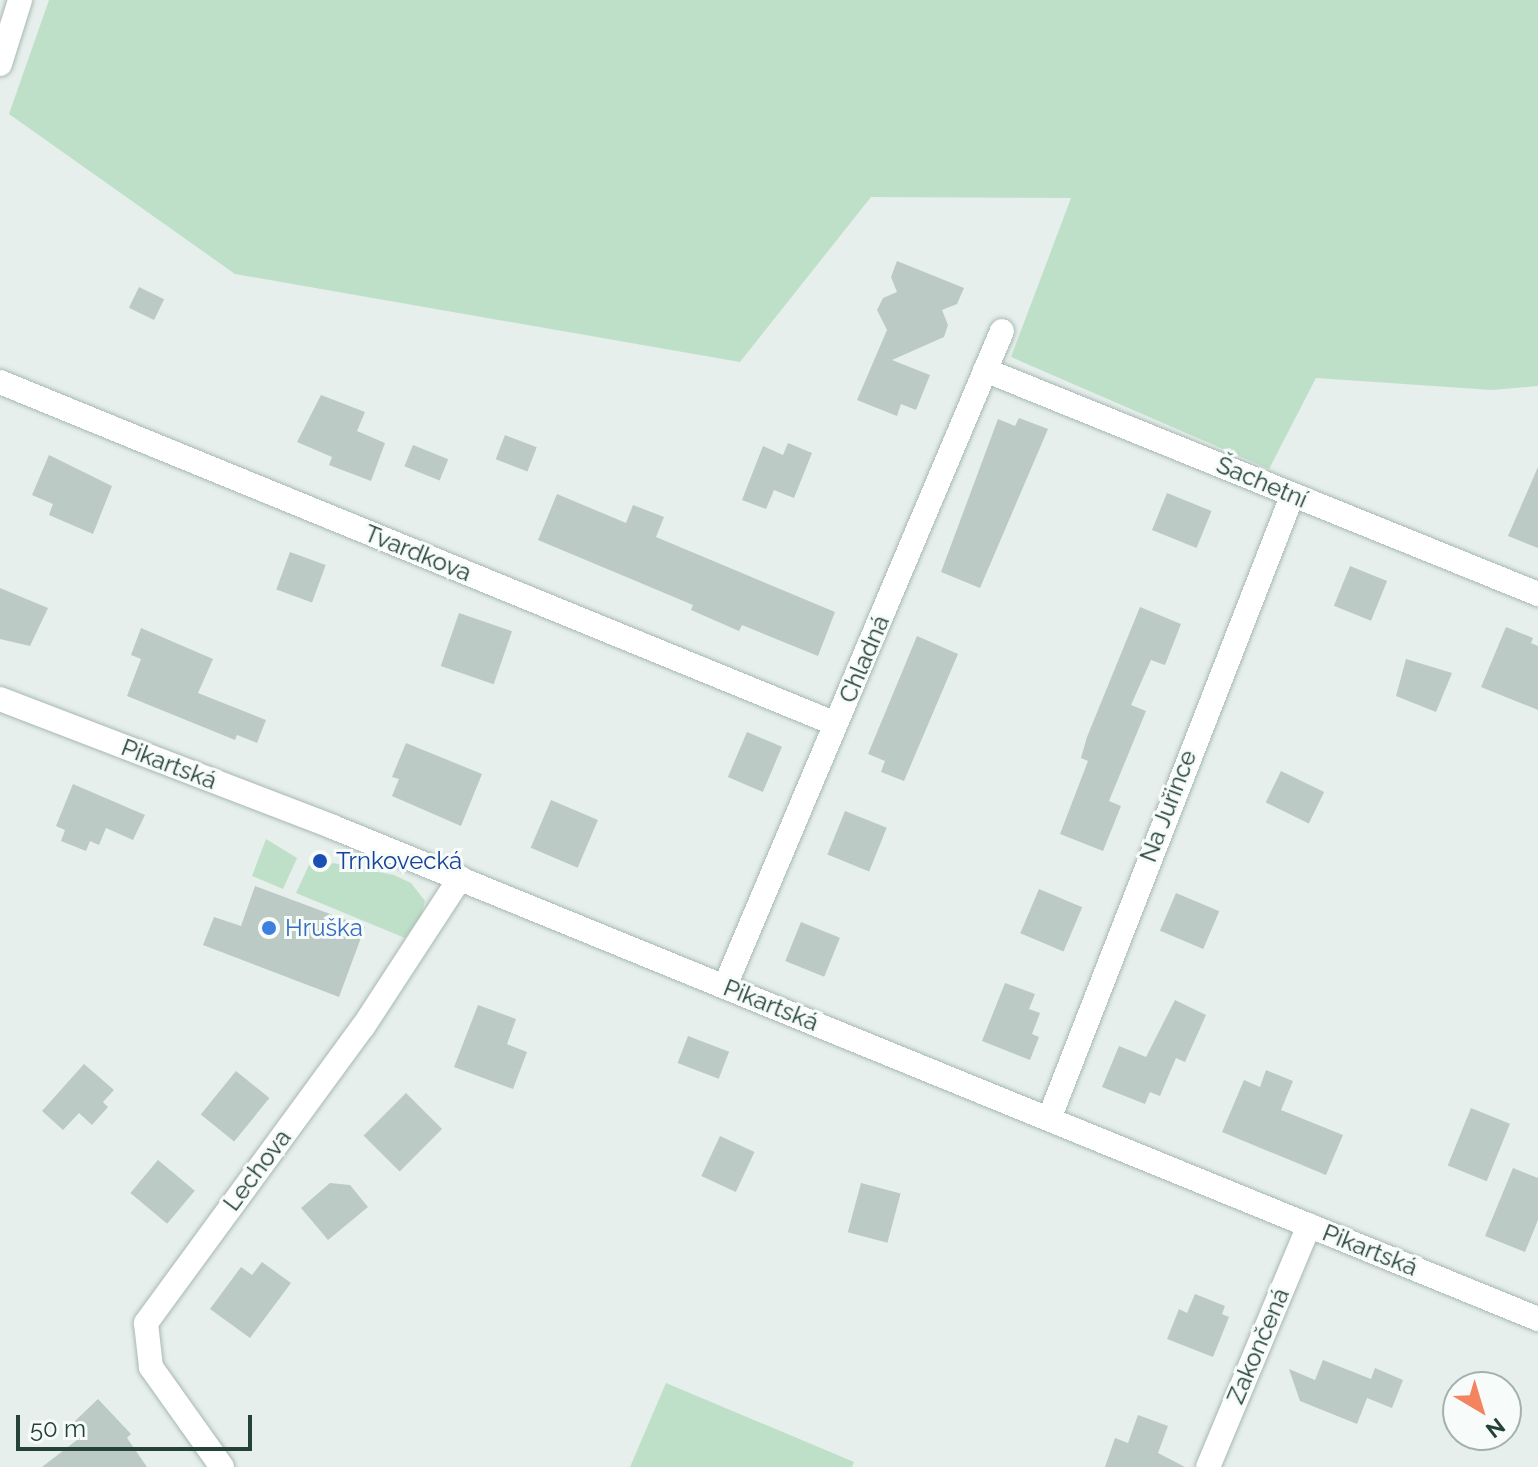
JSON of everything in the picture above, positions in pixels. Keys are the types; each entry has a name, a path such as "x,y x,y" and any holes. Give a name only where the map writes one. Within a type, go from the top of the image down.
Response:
{"street":[{"path":"0,64 20,0"},
{"name":"Chladná","path":"725,986 1002,331"},
{"name":"Šachetní","path":"985,370 1538,594"},
{"name":"Tvardkova","path":"0,382 836,724"},
{"name":"Na Juřince","path":"1049,1119 1292,496"},
{"name":"Pikartská","path":"0,699 460,878 1538,1319"},
{"name":"Lechova","path":"222,1467 151,1367 146,1323 363,1027 460,878"},
{"name":"Zakončená","path":"1208,1467 1309,1225"}],"green space":[{"path":"49,0 1538,0 1538,386 1492,390 1316,378 1269,469 1011,357 1071,198 871,197 740,362 235,274 9,114"},
{"path":"266,839 297,858 283,889 252,876"},
{"path":"310,863 324,869 333,863 394,875 411,883 425,901 421,915 405,938 296,893"},
{"path":"666,1383 854,1462 852,1467 630,1467"}],"building":[{"path":"897,261 964,288 957,304 942,310 948,325 944,337 892,360 930,375 916,410 901,404 897,416 857,400 887,330 877,310 883,298 897,292 891,277"},
{"path":"139,287 164,299 154,320 129,308"},
{"path":"321,395 365,412 357,431 385,443 371,481 329,465 332,457 297,442"},
{"path":"1019,418 1048,429 980,588 941,572 998,419 1015,426"},
{"path":"505,435 537,447 527,471 496,459"},
{"path":"788,443 812,453 794,498 774,490 766,509 742,500 763,446 783,455"},
{"path":"413,445 448,459 440,481 404,466"},
{"path":"49,455 112,486 93,534 49,515 53,504 32,495"},
{"path":"1538,467 1538,548 1508,536"},
{"path":"1167,493 1212,511 1197,548 1152,530"},
{"path":"557,494 626,523 633,505 664,517 656,537 835,612 818,656 742,625 739,631 691,610 693,605 538,540"},
{"path":"290,552 326,565 312,603 276,590"},
{"path":"1350,566 1387,581 1371,621 1334,606"},
{"path":"0,588 48,608 30,646 0,639"},
{"path":"1140,607 1181,624 1165,665 1151,660 1131,705 1146,711 1109,801 1121,806 1103,851 1060,834 1088,761 1081,758 1087,737"},
{"path":"459,613 512,631 494,684 441,666"},
{"path":"1506,627 1533,638 1531,643 1538,646 1538,710 1481,687"},
{"path":"141,628 213,659 198,693 266,720 257,743 237,735 235,740 127,696 141,659 131,655"},
{"path":"917,636 958,654 904,781 881,772 885,761 868,754"},
{"path":"1406,659 1452,673 1436,712 1396,696"},
{"path":"747,732 782,747 763,792 728,777"},
{"path":"406,743 482,774 461,826 392,796 399,779 392,777"},
{"path":"1281,771 1324,792 1309,823 1266,802"},
{"path":"73,784 145,815 133,840 106,828 99,845 90,841 86,851 61,841 65,830 56,826"},
{"path":"551,800 598,820 578,868 531,848"},
{"path":"845,811 887,828 869,871 827,855"},
{"path":"255,886 365,927 339,997 203,945 214,917 241,926"},
{"path":"1039,889 1082,907 1064,952 1020,933"},
{"path":"1176,893 1219,911 1203,949 1160,931"},
{"path":"801,922 840,938 824,977 785,961"},
{"path":"1005,983 1035,994 1029,1009 1040,1013 1032,1034 1039,1037 1030,1060 982,1041"},
{"path":"1175,1000 1206,1015 1185,1062 1176,1058 1160,1096 1150,1092 1145,1104 1102,1087 1119,1046 1146,1057"},
{"path":"478,1005 516,1019 507,1044 527,1052 513,1089 454,1067"},
{"path":"688,1036 729,1052 719,1079 678,1063"},
{"path":"84,1064 114,1090 103,1102 108,1107 92,1125 79,1113 63,1130 42,1111"},
{"path":"1266,1070 1293,1081 1281,1110 1343,1135 1326,1175 1222,1132 1244,1080 1260,1087"},
{"path":"236,1071 269,1098 234,1142 201,1115"},
{"path":"406,1093 442,1129 400,1171 364,1135"},
{"path":"1471,1108 1510,1124 1487,1181 1448,1165"},
{"path":"720,1136 754,1152 736,1192 701,1176"},
{"path":"158,1160 195,1191 167,1224 130,1193"},
{"path":"1513,1168 1538,1178 1538,1220 1525,1252 1485,1236"},
{"path":"330,1183 350,1185 368,1207 328,1240 301,1208"},
{"path":"861,1183 901,1194 887,1243 848,1232"},
{"path":"262,1262 291,1283 250,1338 210,1309 241,1267 252,1275"},
{"path":"1195,1294 1225,1306 1222,1314 1229,1317 1213,1357 1167,1339 1179,1309 1187,1313"},
{"path":"1323,1360 1371,1379 1375,1368 1403,1380 1392,1408 1367,1398 1357,1424 1300,1401 1289,1369 1315,1380"},
{"path":"98,1399 131,1434 127,1438 147,1467 42,1467 86,1433 75,1421"},
{"path":"1138,1415 1168,1426 1158,1453 1185,1467 1105,1467 1115,1438 1128,1443"}],"place":[{"name":"Trnkovecká","path":"320,861"},
{"name":"Hruška","path":"269,928"}]}
